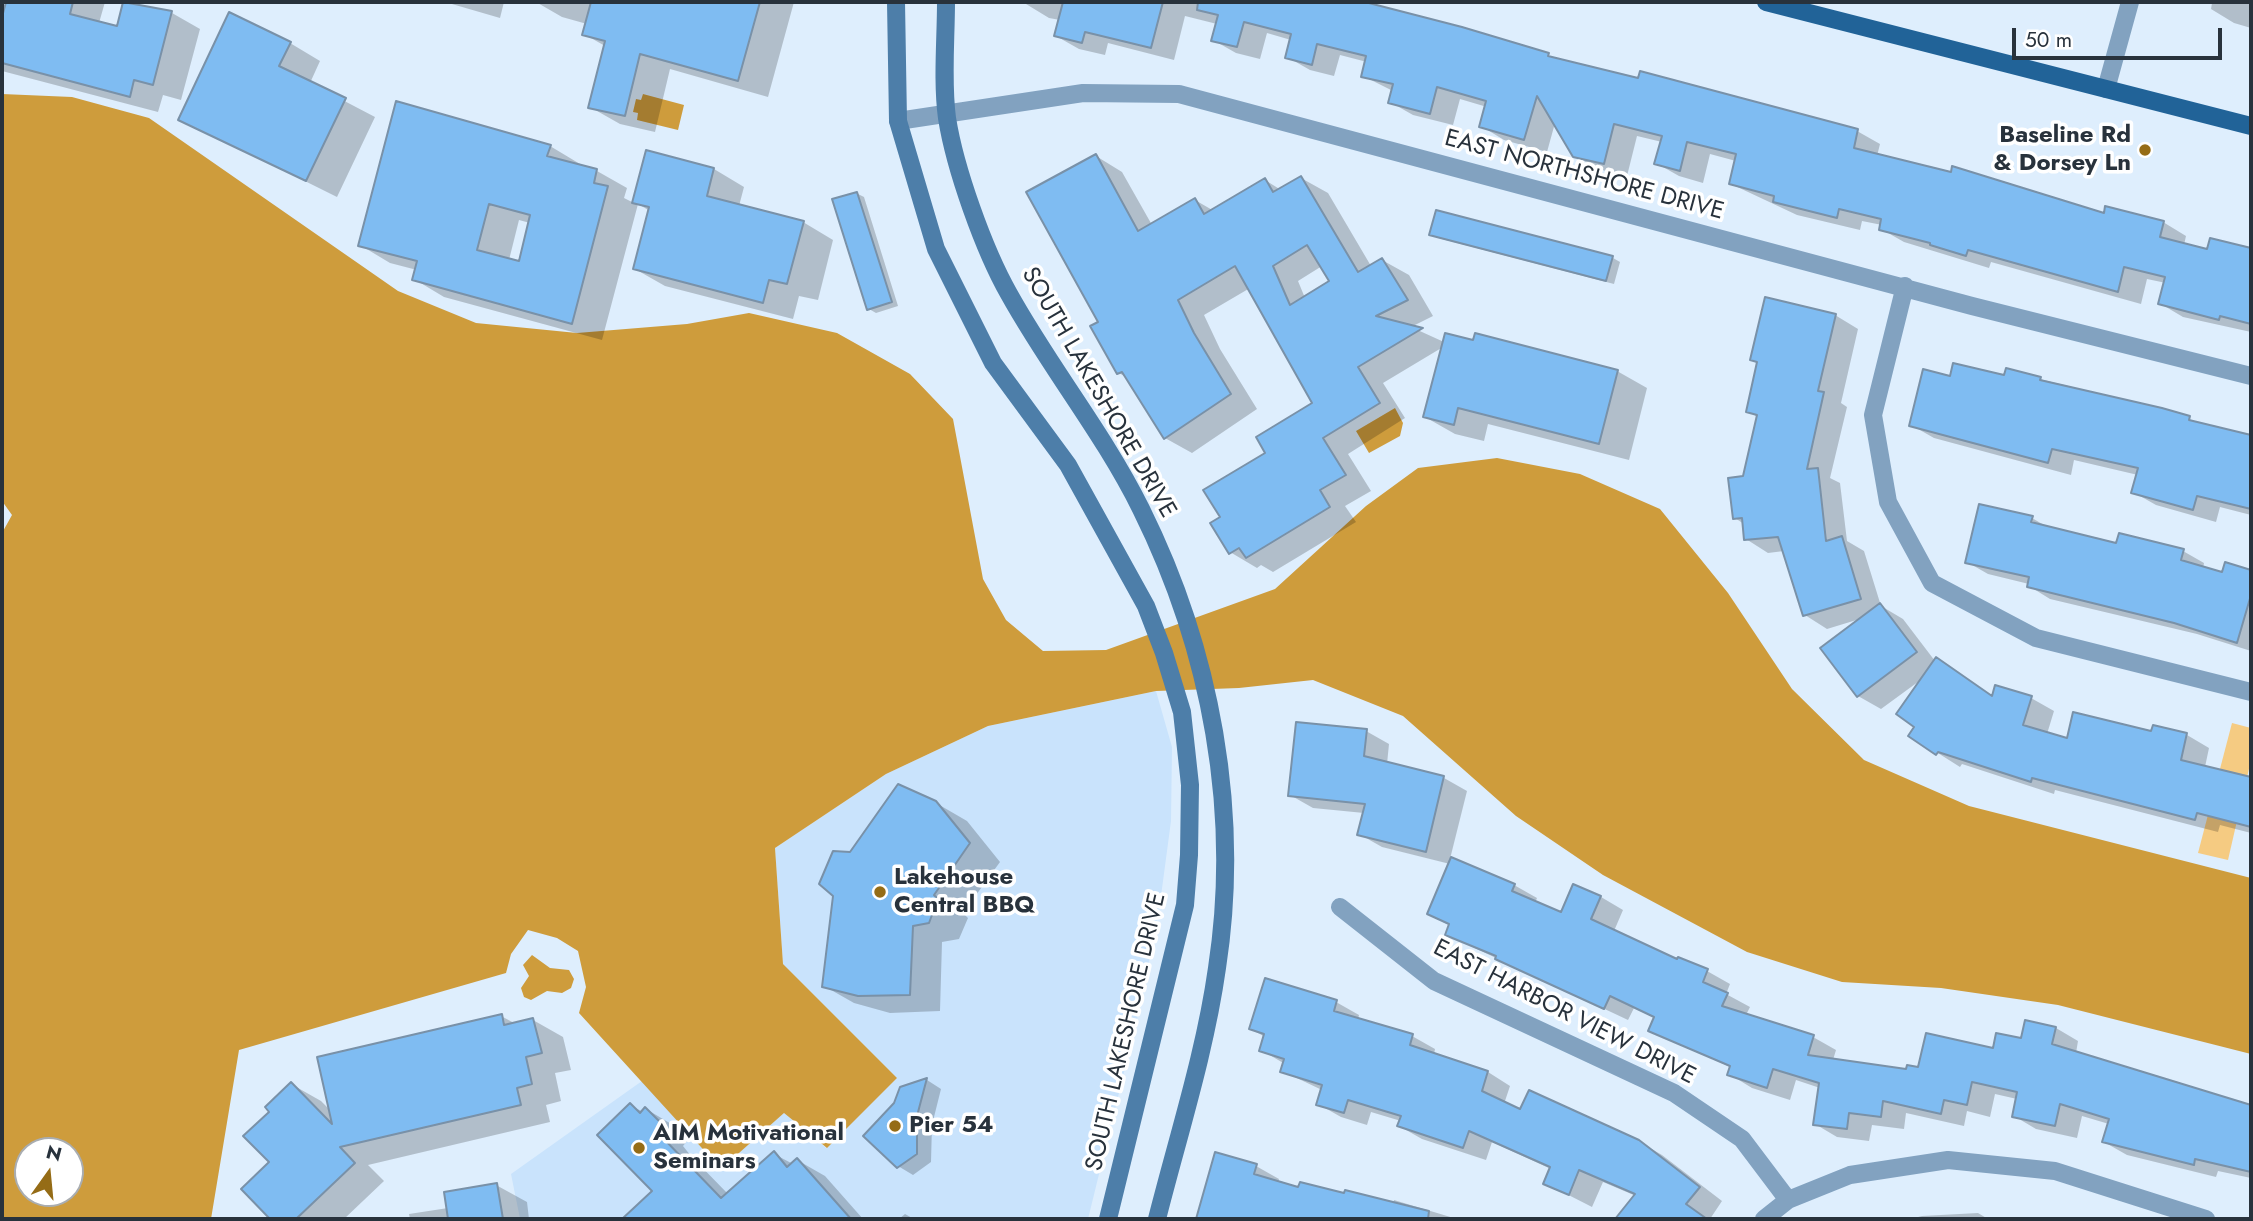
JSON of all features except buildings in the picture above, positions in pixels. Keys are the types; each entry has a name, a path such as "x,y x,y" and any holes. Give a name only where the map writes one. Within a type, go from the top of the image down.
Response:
{"main road":[{"path":"1766,2 2251,126"}],"street":[{"name":"SOUTH LAKESHORE DRIVE","path":"897,2 898,121 936,249 993,363 1068,465 1146,606 1182,712 1190,785 1185,905 1108,1219"},
{"name":"SOUTH LAKESHORE DRIVE","path":"946,2 947,114 953,148 975,214 1008,293 1091,421 1142,510 1196,648 1208,701 1225,805 1226,889 1223,924 1211,1006 1157,1219"},
{"path":"2106,89 2130,2"},
{"name":"EAST NORTHSHORE DRIVE","path":"898,121 1083,93 1179,94 2251,376"},
{"path":"1905,286 1873,415 1888,502 1933,583 2036,638 2251,692"},
{"name":"EAST HARBOR VIEW DRIVE","path":"1339,907 1434,981 1674,1093 1742,1139 1788,1200"},
{"path":"1764,1219 1788,1200 1850,1175 1948,1160 2056,1171 2206,1219"}],"shaded area":[{"path":"2,94 72,97 149,118 398,291 476,323 577,333 687,324 749,313 837,333 910,374 953,419 983,579 1006,620 1043,651 1106,650 1275,589 1366,506 1418,468 1497,458 1580,474 1660,509 1728,593 1792,689 1864,760 1969,806 2251,878 2251,1054 2058,1005 1941,988 1842,982 1747,952 1603,875 1516,816 1403,716 1313,680 1239,688 1156,691 988,726 886,774 775,848 783,964 897,1078 827,1148 784,1113 721,1169 579,1013 586,987 578,951 557,938 528,930 511,954 506,973 239,1050 211,1219 2,1219 2,533 12,515 2,501"},
{"path":"643,94 684,105 678,130 637,120 638,113 633,112 636,99 641,100"},
{"path":"1395,408 1403,423 1400,436 1369,453 1356,431"},
{"path":"1156,691 1172,747 1171,821 1143,995 1088,1219 520,1219 511,1174 642,1081 721,1168 784,1113 826,1148 897,1078 783,964 775,848 886,774 988,726"},
{"path":"2232,723 2251,728 2251,760 2228,860 2198,853"},
{"path":"532,955 550,968 569,970 574,979 571,988 562,993 547,991 531,1000 524,997 521,988 529,976 523,965"}],"place":[{"name":"Baseline Rd & Dorsey Ln","path":"2145,150"},
{"name":"Lakehouse Central BBQ","path":"880,892"},
{"name":"Pier 54","path":"895,1126"},
{"name":"AIM Motivational Seminars","path":"639,1148"}]}
